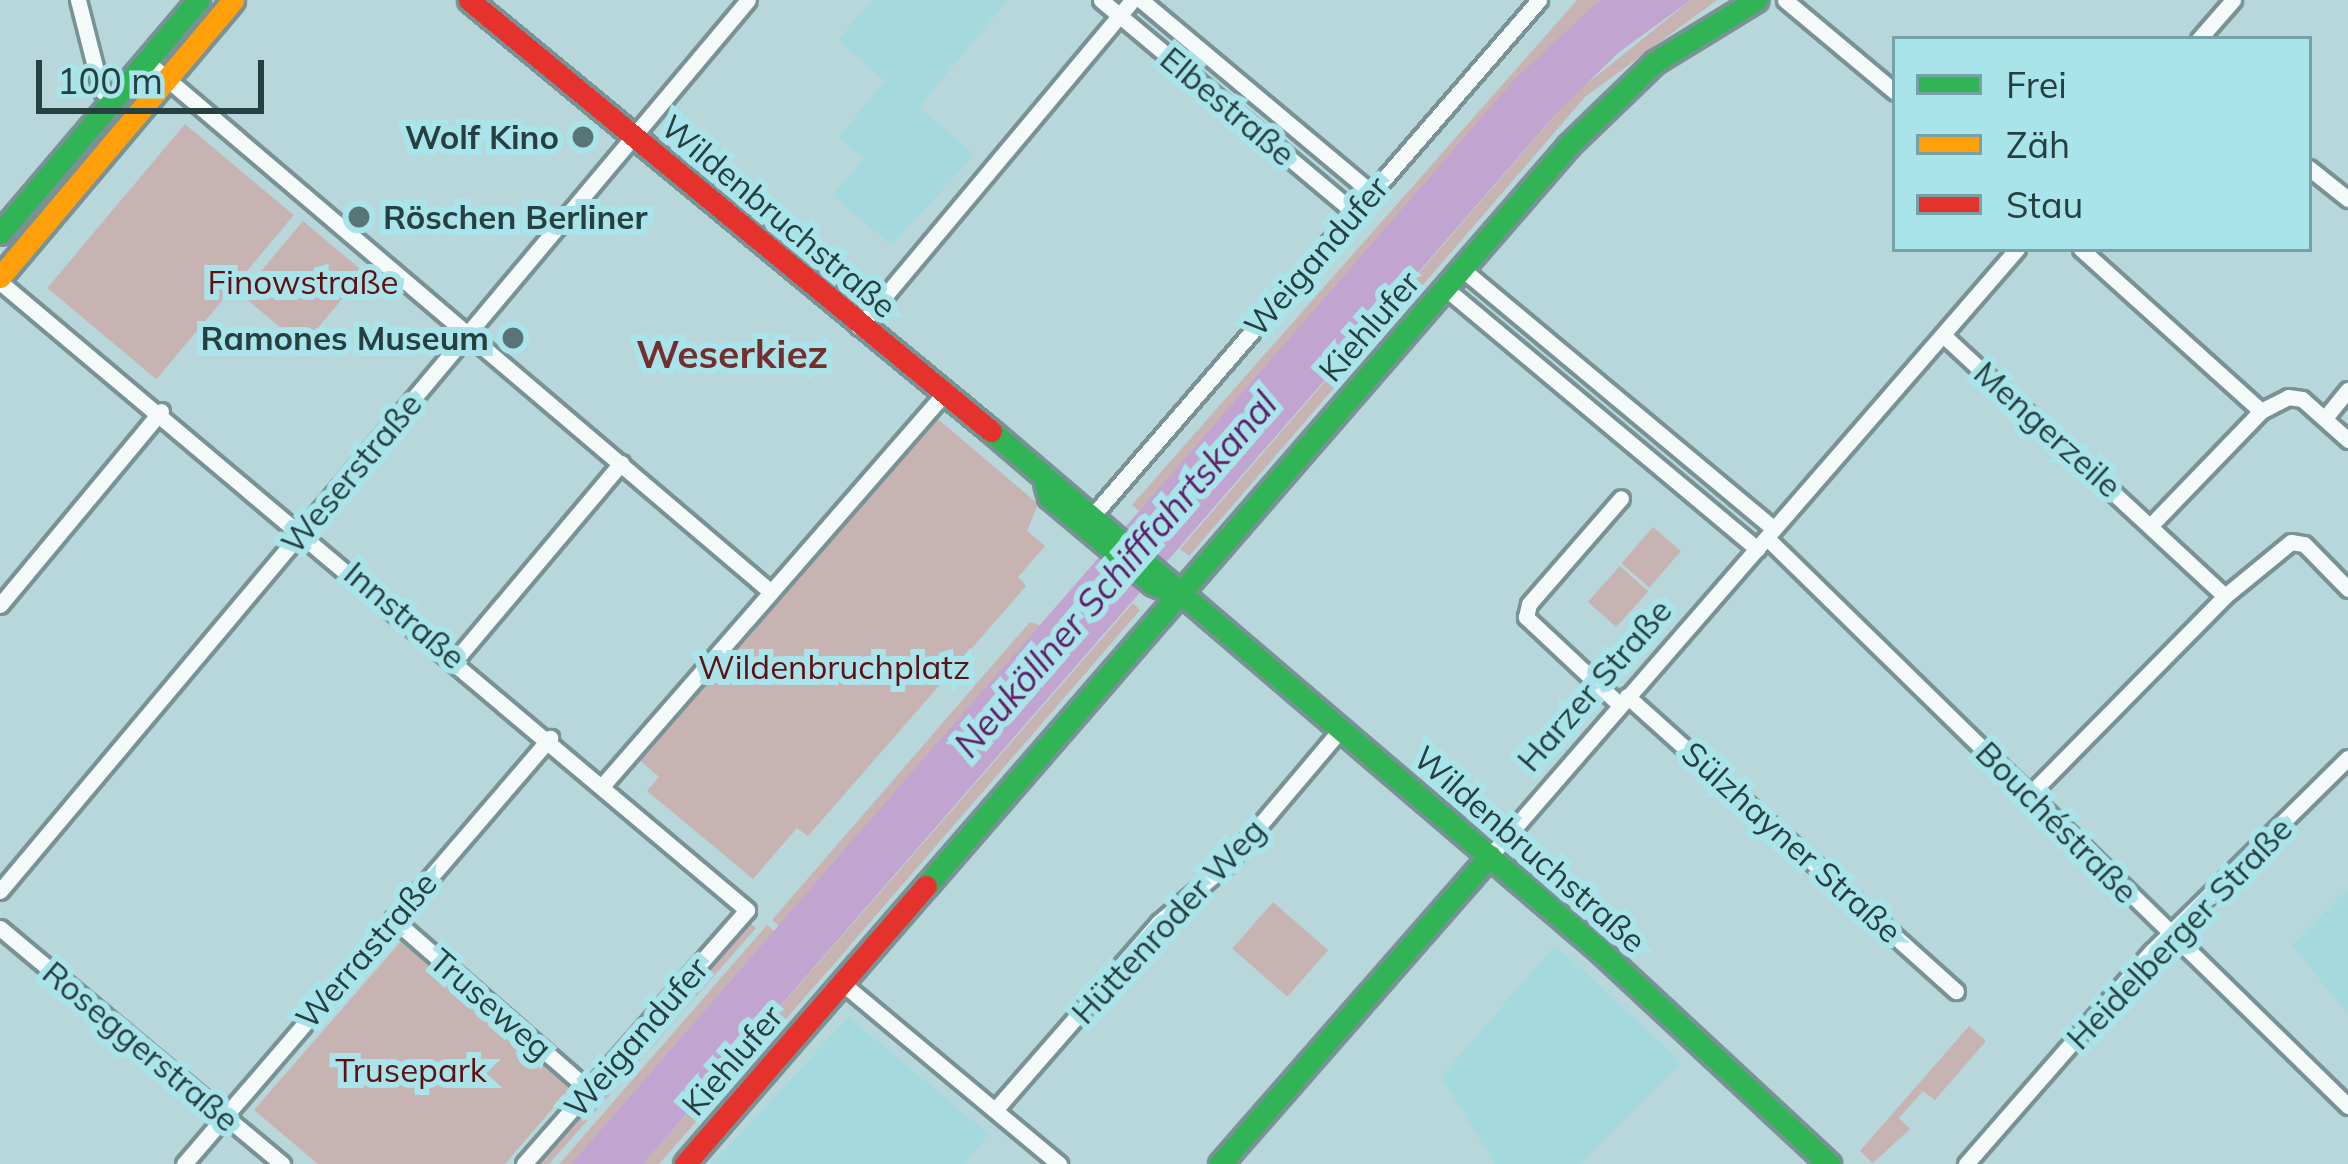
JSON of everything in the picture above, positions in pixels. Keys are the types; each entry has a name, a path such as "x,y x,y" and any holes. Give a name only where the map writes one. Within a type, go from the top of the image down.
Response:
{"street":[{"path":"78,0 101,90 113,100"},
{"path":"0,232 198,0"},
{"path":"0,279 233,0"},
{"name":"Weserstraße","path":"0,891 748,0"},
{"name":"Elbestraße","path":"1101,0 1355,213"},
{"path":"859,327 1132,0"},
{"name":"Elbestraße","path":"1141,0 1372,193"},
{"name":"Weigandufer","path":"1094,514 1539,0"},
{"name":"Kiehlufer","path":"685,1164 1462,269 1655,62 1756,0"},
{"path":"1784,0 1892,90"},
{"path":"2202,36 2233,0"},
{"name":"Wildenbruchstraße","path":"481,4 941,396 1046,483 1094,514 1113,541"},
{"path":"146,61 771,592"},
{"path":"2312,170 2348,199"},
{"name":"Harzer Straße","path":"1220,1164 2015,252"},
{"path":"2084,252 2261,411"},
{"name":"Bouchéstraße","path":"1462,269 1766,539 2348,1106"},
{"name":"Innstraße","path":"0,279 457,658 747,910"},
{"name":"Bouchéstraße","path":"1445,288 1766,539"},
{"name":"Mengerzeile","path":"1943,335 2153,523 2225,596"},
{"path":"2325,418 2348,390"},
{"path":"603,785 941,396"},
{"path":"2153,523 2261,411 2296,396 2348,440"},
{"path":"0,605 160,411"},
{"path":"457,658 622,463"},
{"name":"Wildenbruchstraße","path":"1046,483 1049,497 1180,595 1490,856 1828,1164"},
{"name":"Sülzhayner Straße","path":"1621,498 1526,610 1535,631 1623,700 1956,991"},
{"path":"2030,794 2225,596 2297,541 2348,589"},
{"name":"Hüttenroder Weg","path":"995,1110 1159,922 1226,865 1340,730"},
{"name":"Werrastraße","path":"184,1164 550,738"},
{"name":"Heidelberger Straße","path":"1966,1164 2171,934 2348,758"},
{"name":"Weigandufer","path":"524,1164 747,910"},
{"name":"Truseweg","path":"392,919 589,1090"},
{"name":"Roseggerstraße","path":"0,928 282,1164"},
{"path":"842,983 1059,1164"}],"shaded area":[{"path":"872,0 1008,0 919,107 975,155 891,245 832,195 864,159 838,137 885,81 838,40"},
{"path":"2348,888 2348,1014 2292,945"},
{"path":"1555,945 1682,1062 1580,1164 1495,1164 1441,1077"},
{"path":"849,1017 989,1134 964,1164 712,1164"}],"green space":[{"path":"1577,0 1600,0 1139,511 1132,505"},
{"path":"1691,0 1717,0 1585,97 1189,556 1180,549 1573,95"},
{"path":"185,124 294,215 156,379 47,288"},
{"name":"Finowstraße","path":"303,221 364,272 303,346 241,295"},
{"name":"Wildenbruchplatz","path":"932,414 1038,504 1027,531 1045,546 1018,577 1026,586 808,836 797,828 753,879 647,791 659,777 634,755"},
{"path":"1653,527 1681,551 1649,588 1622,563"},
{"path":"1620,566 1648,591 1616,627 1588,602"},
{"path":"1133,603 1140,610 833,965 659,1164 643,1164"},
{"path":"1030,622 1041,626 779,926 772,920"},
{"path":"1273,902 1328,950 1287,997 1232,949"},
{"path":"747,921 756,928 549,1164 536,1164"},
{"path":"767,925 774,931 571,1164 559,1164"},
{"name":"Trusepark","path":"403,939 571,1087 505,1164 318,1164 254,1110"},
{"path":"1969,1026 1986,1041 1935,1100 1923,1091 1899,1118 1910,1129 1873,1163 1860,1151"}],"water":[{"name":"Neuköllner Schifffahrtskanal","path":"1600,0 1691,0 1619,52 1556,114 643,1164 571,1164 1516,78"}],"traffic: fast":[{"path":"0,233 198,0"},
{"path":"926,886 1569,145 1655,62 1756,0"},
{"path":"991,431 1600,951 1829,1164"},
{"path":"1045,483 1049,497 1153,584 1180,595"},
{"path":"1220,1164 1490,856"}],"traffic: slow":[{"path":"0,277 233,0"}],"traffic: jam":[{"path":"469,0 991,431"},
{"path":"685,1164 926,886"}],"place":[{"name":"Wolf Kino","path":"583,137"},
{"name":"Röschen Berliner","path":"359,217"},
{"name":"Ramones Museum","path":"513,338"}],"district":[{"name":"Weserkiez","path":"732,354"}]}
